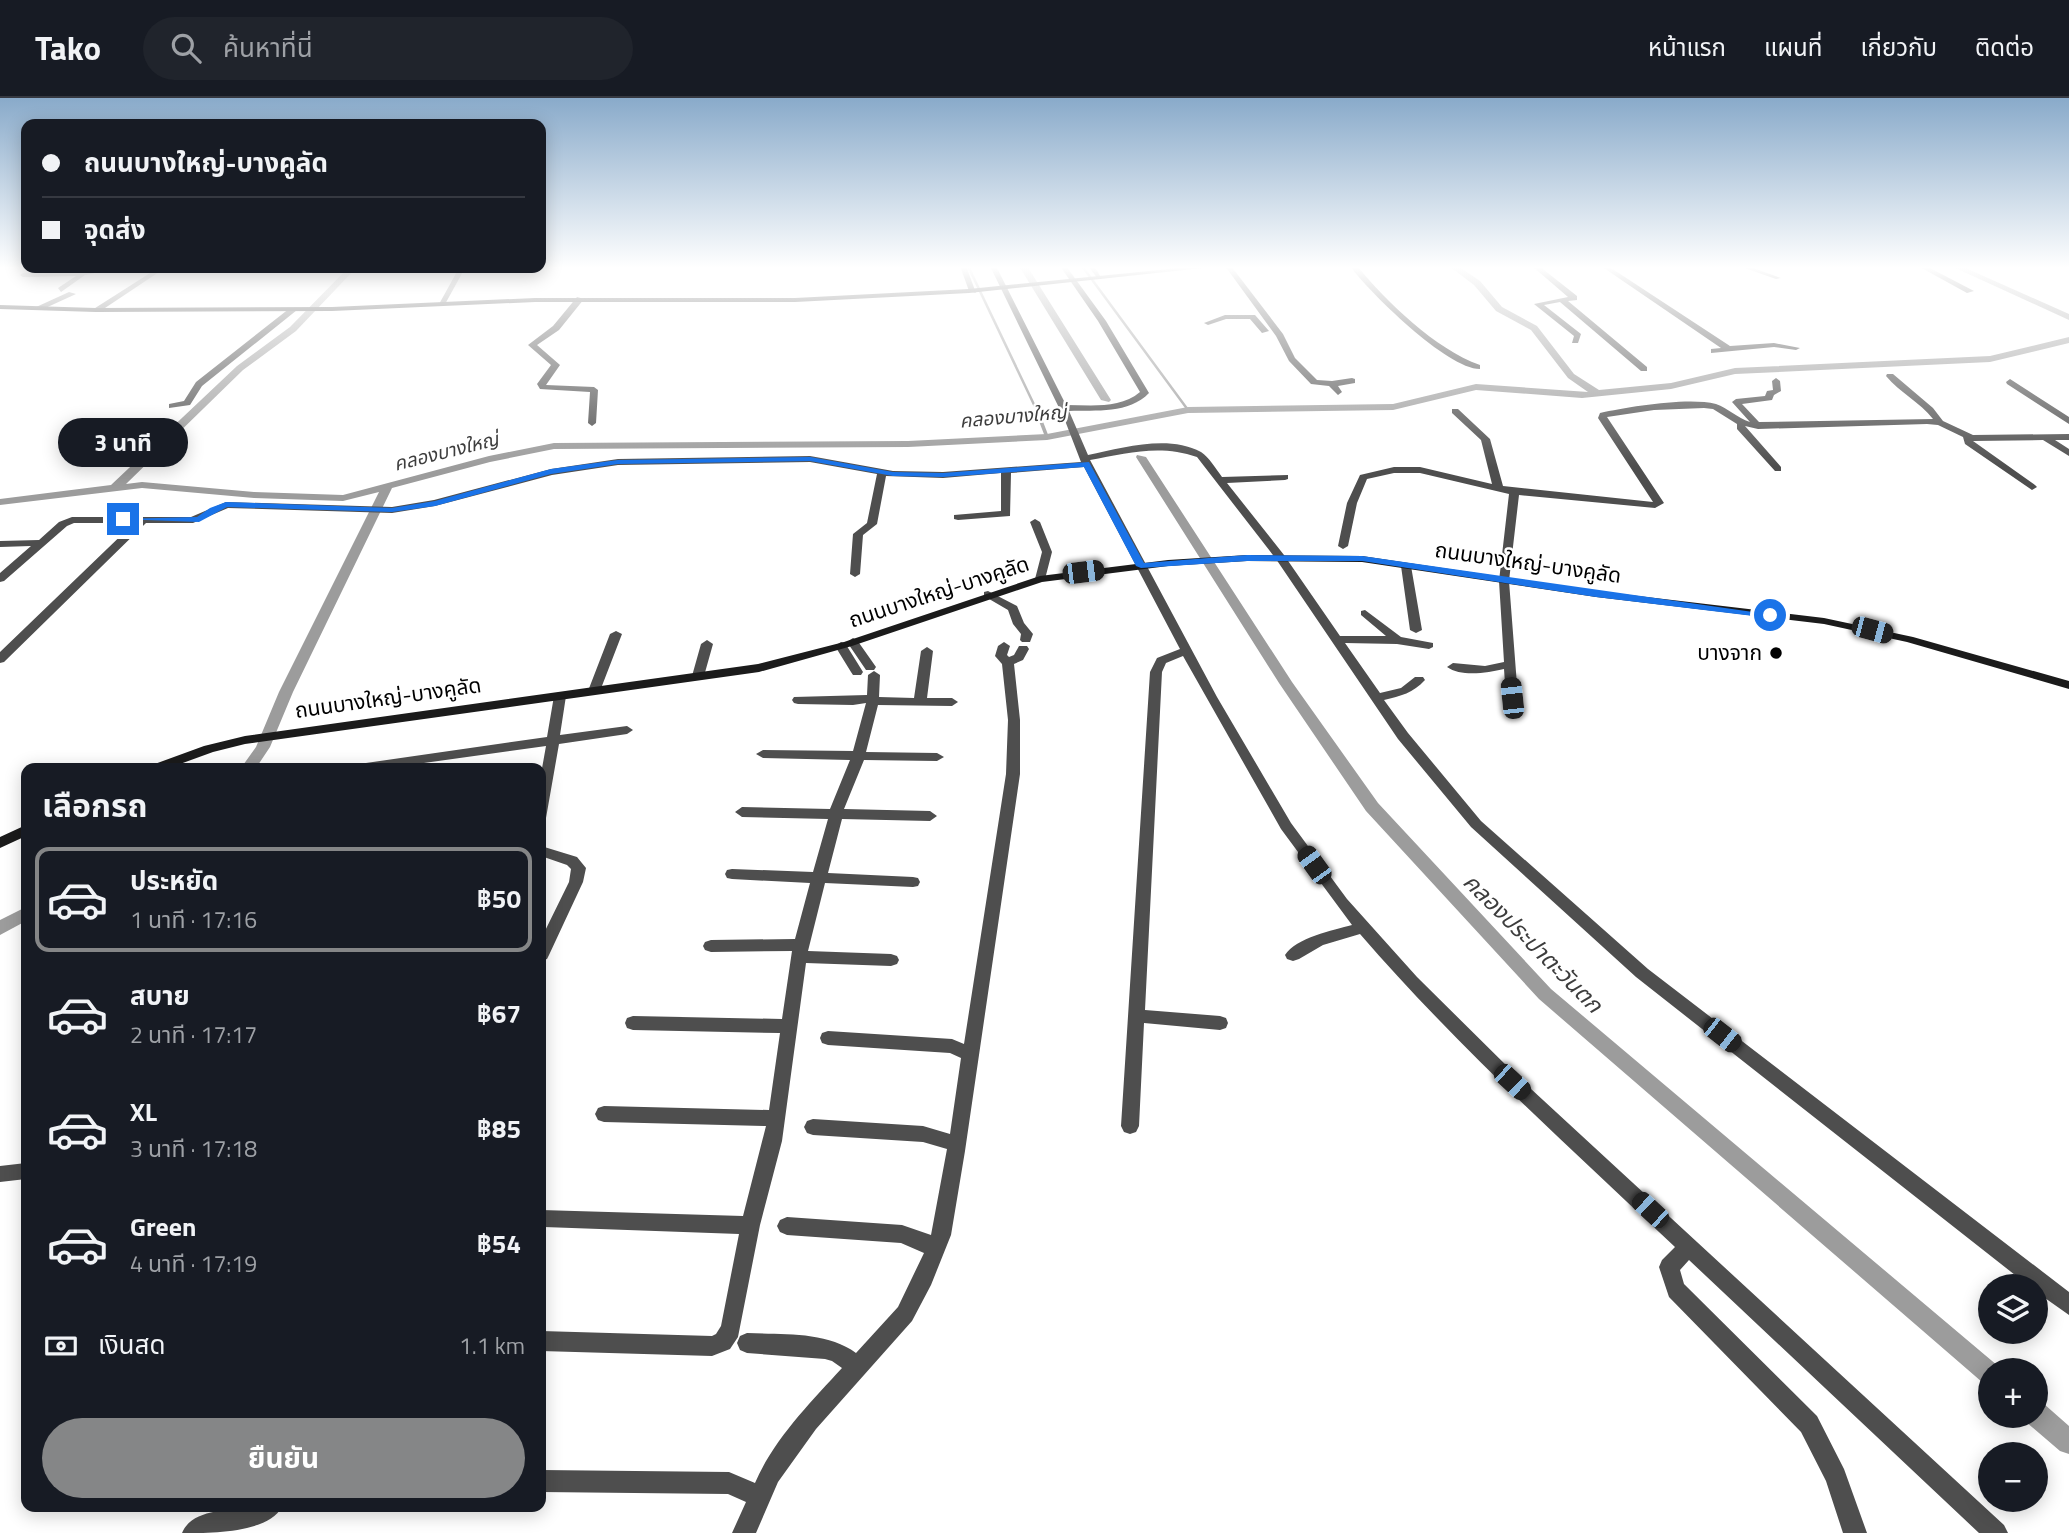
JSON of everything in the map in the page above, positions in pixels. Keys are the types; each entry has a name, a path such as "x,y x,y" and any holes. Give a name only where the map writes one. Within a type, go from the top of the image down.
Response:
{"street":[{"path":"173,406 187,403 199,384 264,333"},
{"path":"549,333 532,345 556,365 541,384 542,387 594,390 592,423"},
{"path":"1026,333 1068,418 1084,458 1186,651 1286,827 1363,927 1411,982 1512,1082 1996,1533"},
{"path":"1063,408 1122,404 1137,400 1145,393 1107,333"},
{"path":"1267,333 1280,336"},
{"path":"1278,333 1292,359 1309,377 1320,384 1335,388 1352,381"},
{"path":"1425,333 1462,363 1477,367"},
{"path":"1574,333 1578,336 1575,341"},
{"path":"1602,333 1644,369"},
{"path":"1704,333 1728,349"},
{"path":"1714,351 1773,345 1796,348"},
{"path":"1890,376 1905,392 1931,411 1940,423 1968,437 2069,437"},
{"path":"1758,426 1736,402 1769,398 1770,393 1777,391 1776,381"},
{"path":"2010,382 2069,421"},
{"path":"1342,552 1357,487 1366,475 1394,470 1420,471 1514,492 1655,505 1659,503 1603,415 1654,407 1712,406 1741,424 1758,426 1940,423"},
{"path":"1455,411 1485,439 1498,487"},
{"path":"1741,424 1740,427 1778,469"},
{"path":"1968,437 1968,442 2032,487"},
{"path":"2045,438 2069,453"},
{"path":"0,579 72,520 199,519 213,509 226,505 392,510 435,503 551,472 608,463 810,459 882,472 950,475 1006,472 1156,447 1187,449 1200,455 1221,480 1280,557 1376,698 1475,824 1642,974 2069,1305"},
{"path":"855,574 858,534 872,524 882,472"},
{"path":"958,517 1006,514 1006,472"},
{"path":"1221,480 1285,477"},
{"path":"1512,698 1504,581 1514,492"},
{"path":"0,659 144,519"},
{"path":"1035,522 1046,552 1040,579"},
{"path":"0,544 41,543"},
{"name":"ถนนบางใหญ่-บางคูลัด","path":"170,763 209,748 296,731 560,696 786,662 1040,579 1168,563 1342,552 1406,566 1504,581 1872,630 2069,685"},
{"path":"0,564 18,564"},
{"path":"1406,566 1416,630"},
{"path":"988,594 1013,608 1019,624 1027,634 1019,657 1008,663"},
{"path":"1365,613 1397,640"},
{"path":"744,1533 770,1474 808,1421 905,1314 935,1248 957,1144 1013,774 1014,720 1008,663 1002,656 1005,642 1019,624"},
{"path":"594,691 616,634"},
{"path":"1336,639 1397,640 1429,645"},
{"path":"698,676 706,644"},
{"path":"546,1341 712,1346 723,1342 731,1330 750,1225 773,1141 800,951 837,813 859,755 869,682 847,644"},
{"path":"920,702 927,650"},
{"path":"1130,1126 1156,672 1161,661 1186,651"},
{"path":"1453,667 1485,670 1508,664"},
{"path":"1376,698 1405,691 1419,680"},
{"path":"798,700 853,701 869,682"},
{"path":"869,682 920,702 952,702"},
{"path":"546,778 560,696"},
{"path":"428,763 455,761 551,741 627,730"},
{"path":"763,754 937,757"},
{"path":"742,812 930,816"},
{"path":"0,842 21,832"},
{"path":"546,852 572,861 579,868 576,882 546,945"},
{"path":"732,874 913,883"},
{"path":"1293,955 1318,942 1363,927"},
{"path":"711,946 891,960"},
{"path":"1136,1016 1220,1023"},
{"path":"633,1023 789,1026"},
{"path":"828,1038 952,1046 970,1054"},
{"path":"604,1114 776,1118"},
{"path":"813,1127 930,1135 957,1144"},
{"path":"0,1174 21,1172"},
{"path":"546,1218 750,1225"},
{"path":"787,1226 902,1234 935,1248"},
{"path":"1689,1247 1670,1267 1676,1290 1809,1424 1836,1477 1855,1533"},
{"path":"747,1343 825,1349 836,1352 859,1367"},
{"path":"546,1481 729,1483 760,1497"},
{"path":"194,1533 204,1525 258,1517 264,1512"}],"waterway":[{"path":"115,488 240,368 288,333"},
{"path":"1000,333 1038,413"},
{"name":"คลองประปาตะวันตก","path":"1064,333 1106,400"},
{"path":"1131,333 1188,410"},
{"path":"1538,333 1571,376 1596,393"},
{"name":"คลองบางใหญ่","path":"0,502 142,485 254,495 343,498 489,459 554,446 908,444 1047,437 1188,410 1393,407 1476,387 1582,395 1671,386 1735,371 1990,359 2069,340"},
{"path":"1037,411 1047,437"},
{"name":"คลองประปาตะวันตก","path":"1141,457 1286,683 1372,807 1545,994 1978,1364"},
{"path":"252,763 263,747 286,692 387,487"},
{"path":"0,928 21,916"},
{"name":"คลองประปาตะวันตก","path":"2048,1424 2069,1442"}],"place":[{"name":"บางจาก","path":"1776,653"}],"route":[{"path":"123,519 199,519 213,509 226,505 392,510 435,503 574,467 618,462 810,459 842,467 893,474 943,475 1087,464 1141,566 1247,558 1362,558 1596,594 1770,615"}]}
